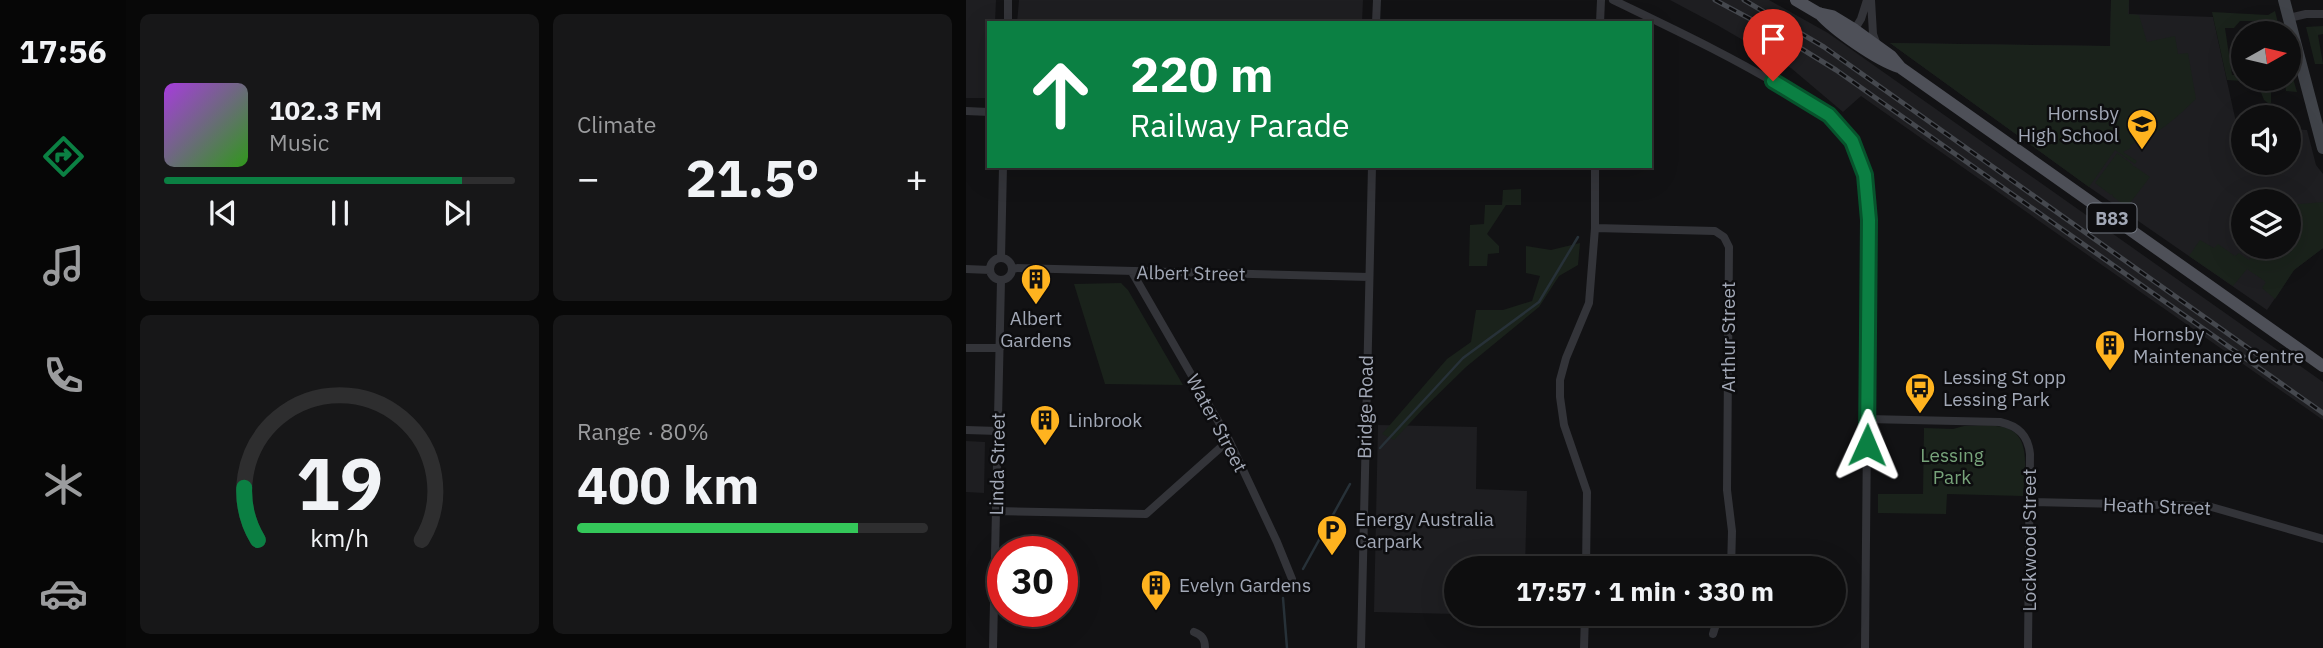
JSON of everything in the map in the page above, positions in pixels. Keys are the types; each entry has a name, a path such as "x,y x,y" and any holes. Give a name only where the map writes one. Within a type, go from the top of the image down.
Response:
{"main road":[{"name":"B83","path":"1796,0 1818,13 1827,23 1877,46 1901,68 2323,366"},
{"path":"2284,0 2293,17 2323,118"},
{"path":"2292,0 2293,17 2323,148"},
{"name":"B83","path":"1852,34 1887,63 1901,68"}],"street":[{"path":"1008,0 1008,21"},
{"path":"1377,0 1377,21"},
{"path":"1600,21 1601,0"},
{"path":"1613,0 1737,61 1829,115 1852,141 1865,175 1869,220 1865,648"},
{"path":"1852,34 1869,0"},
{"path":"1869,0 1877,46"},
{"path":"2293,17 2323,14"},
{"path":"966,111 987,112"},
{"path":"1001,258 1003,168"},
{"name":"Bridge Road","path":"1360,648 1372,168"},
{"path":"1586,556 1587,492 1564,425 1560,380 1566,358 1589,303 1595,228 1595,168"},
{"name":"Arthur Street","path":"1595,228 1716,231 1724,237 1729,247 1727,490 1732,531 1731,556"},
{"path":"1001,258 1007,259 1013,268 1010,275 1001,280 995,278 990,270 994,260 1001,258"},
{"name":"Albert Street","path":"1013,268 1368,277"},
{"path":"966,269 990,270"},
{"name":"Water Street","path":"1132,272 1229,440 1292,579"},
{"name":"Linda Street","path":"993,648 1001,280"},
{"path":"966,348 1000,348"},
{"name":"Lockwood Street","path":"1867,419 2000,422 2009,424 2023,434 2029,444 2028,648"},
{"path":"966,430 998,431"},
{"path":"996,511 1146,514 1229,440"},
{"name":"Heath Street","path":"2029,502 2208,506 2323,539"},
{"path":"1584,648 1585,626"},
{"path":"1713,634 1715,626"},
{"path":"1194,632 1201,635 1205,648"}],"shaded area":[{"path":"966,0 996,0 995,21 987,21 987,98 966,98"},
{"path":"1019,0 1363,0 1362,21 1017,21"},
{"path":"1670,0 1769,0 1828,33 2323,382 2323,420 1861,96 1843,112 1791,68"},
{"name":"Hornsby High School","path":"2111,0 2129,0 2129,14 2213,17 2232,105 2231,175 2301,175 2301,130 2307,130 2316,165 2323,174 2323,248 2294,270 2267,310 2089,187 1890,43 2110,46"},
{"path":"1378,425 1477,427 1476,489 1527,491 1525,556 1444,556 1444,614 1374,612"},
{"path":"966,441 985,442 984,493 966,492"}],"green space":[{"path":"2111,0 2129,0 2128,14 2139,15 2147,42 2175,36 2178,54 2188,53 2196,99 2166,126 2130,145 2131,148 2123,152 2137,161 2135,164 2115,150 2089,187 1890,43 2110,46"},
{"path":"2275,11 2278,21 2231,21 2231,28 2225,28 2231,68 2231,80 2227,80 2212,12 2268,15"},
{"path":"2323,26 2323,34 2318,35 2323,64 2315,64 2306,27"},
{"path":"2260,91 2271,91 2271,103 2264,100"},
{"path":"2117,153 2133,165 2132,167 2150,177 2127,207 2095,183"},
{"path":"1521,189 1521,205 1506,205 1487,234 1499,246 1499,253 1488,254 1487,266 1469,266 1470,225 1484,224 1485,205 1502,205 1503,190"},
{"path":"2323,202 2323,248 2294,270 2275,299 2262,288 2266,282 2247,269 2233,286 2189,256 2200,240 2214,248 2218,244 2231,253 2231,259 2301,259 2301,204"},
{"path":"1580,243 1578,265 1559,276 1539,307 1466,367 1394,440 1382,434 1447,359 1471,342 1476,310 1503,310 1532,301 1540,276 1526,273 1526,246 1551,250"},
{"path":"1121,283 1128,290 1183,385 1105,384 1074,284"},
{"name":"Lessing Park","path":"1964,426 1999,426 2016,434 2024,449 2023,496 1947,494 1946,514 1878,513 1878,494 1923,494 1924,428 1953,429"}],"waterway":[{"path":"1380,448 1463,358 1539,302 1578,237"},
{"path":"1303,569 1350,484"},
{"path":"1283,598 1287,648"}],"railway":[{"path":"1715,0 1836,70 2323,413"},
{"path":"1744,0 1824,47 2265,360"}],"place":[{"name":"Hornsby High School","path":"2142,151"},
{"name":"Albert Gardens","path":"1036,306"},
{"name":"Hornsby Maintenance Centre","path":"2110,372"},
{"name":"Lessing St opp Lessing Park","path":"1920,415"},
{"name":"Linbrook","path":"1045,447"},
{"name":"Energy Australia Carpark","path":"1332,557"},
{"name":"Evelyn Gardens","path":"1156,612"}],"route":[{"path":"1773,81 1829,115 1852,141 1865,175 1869,220 1867,445"}]}
